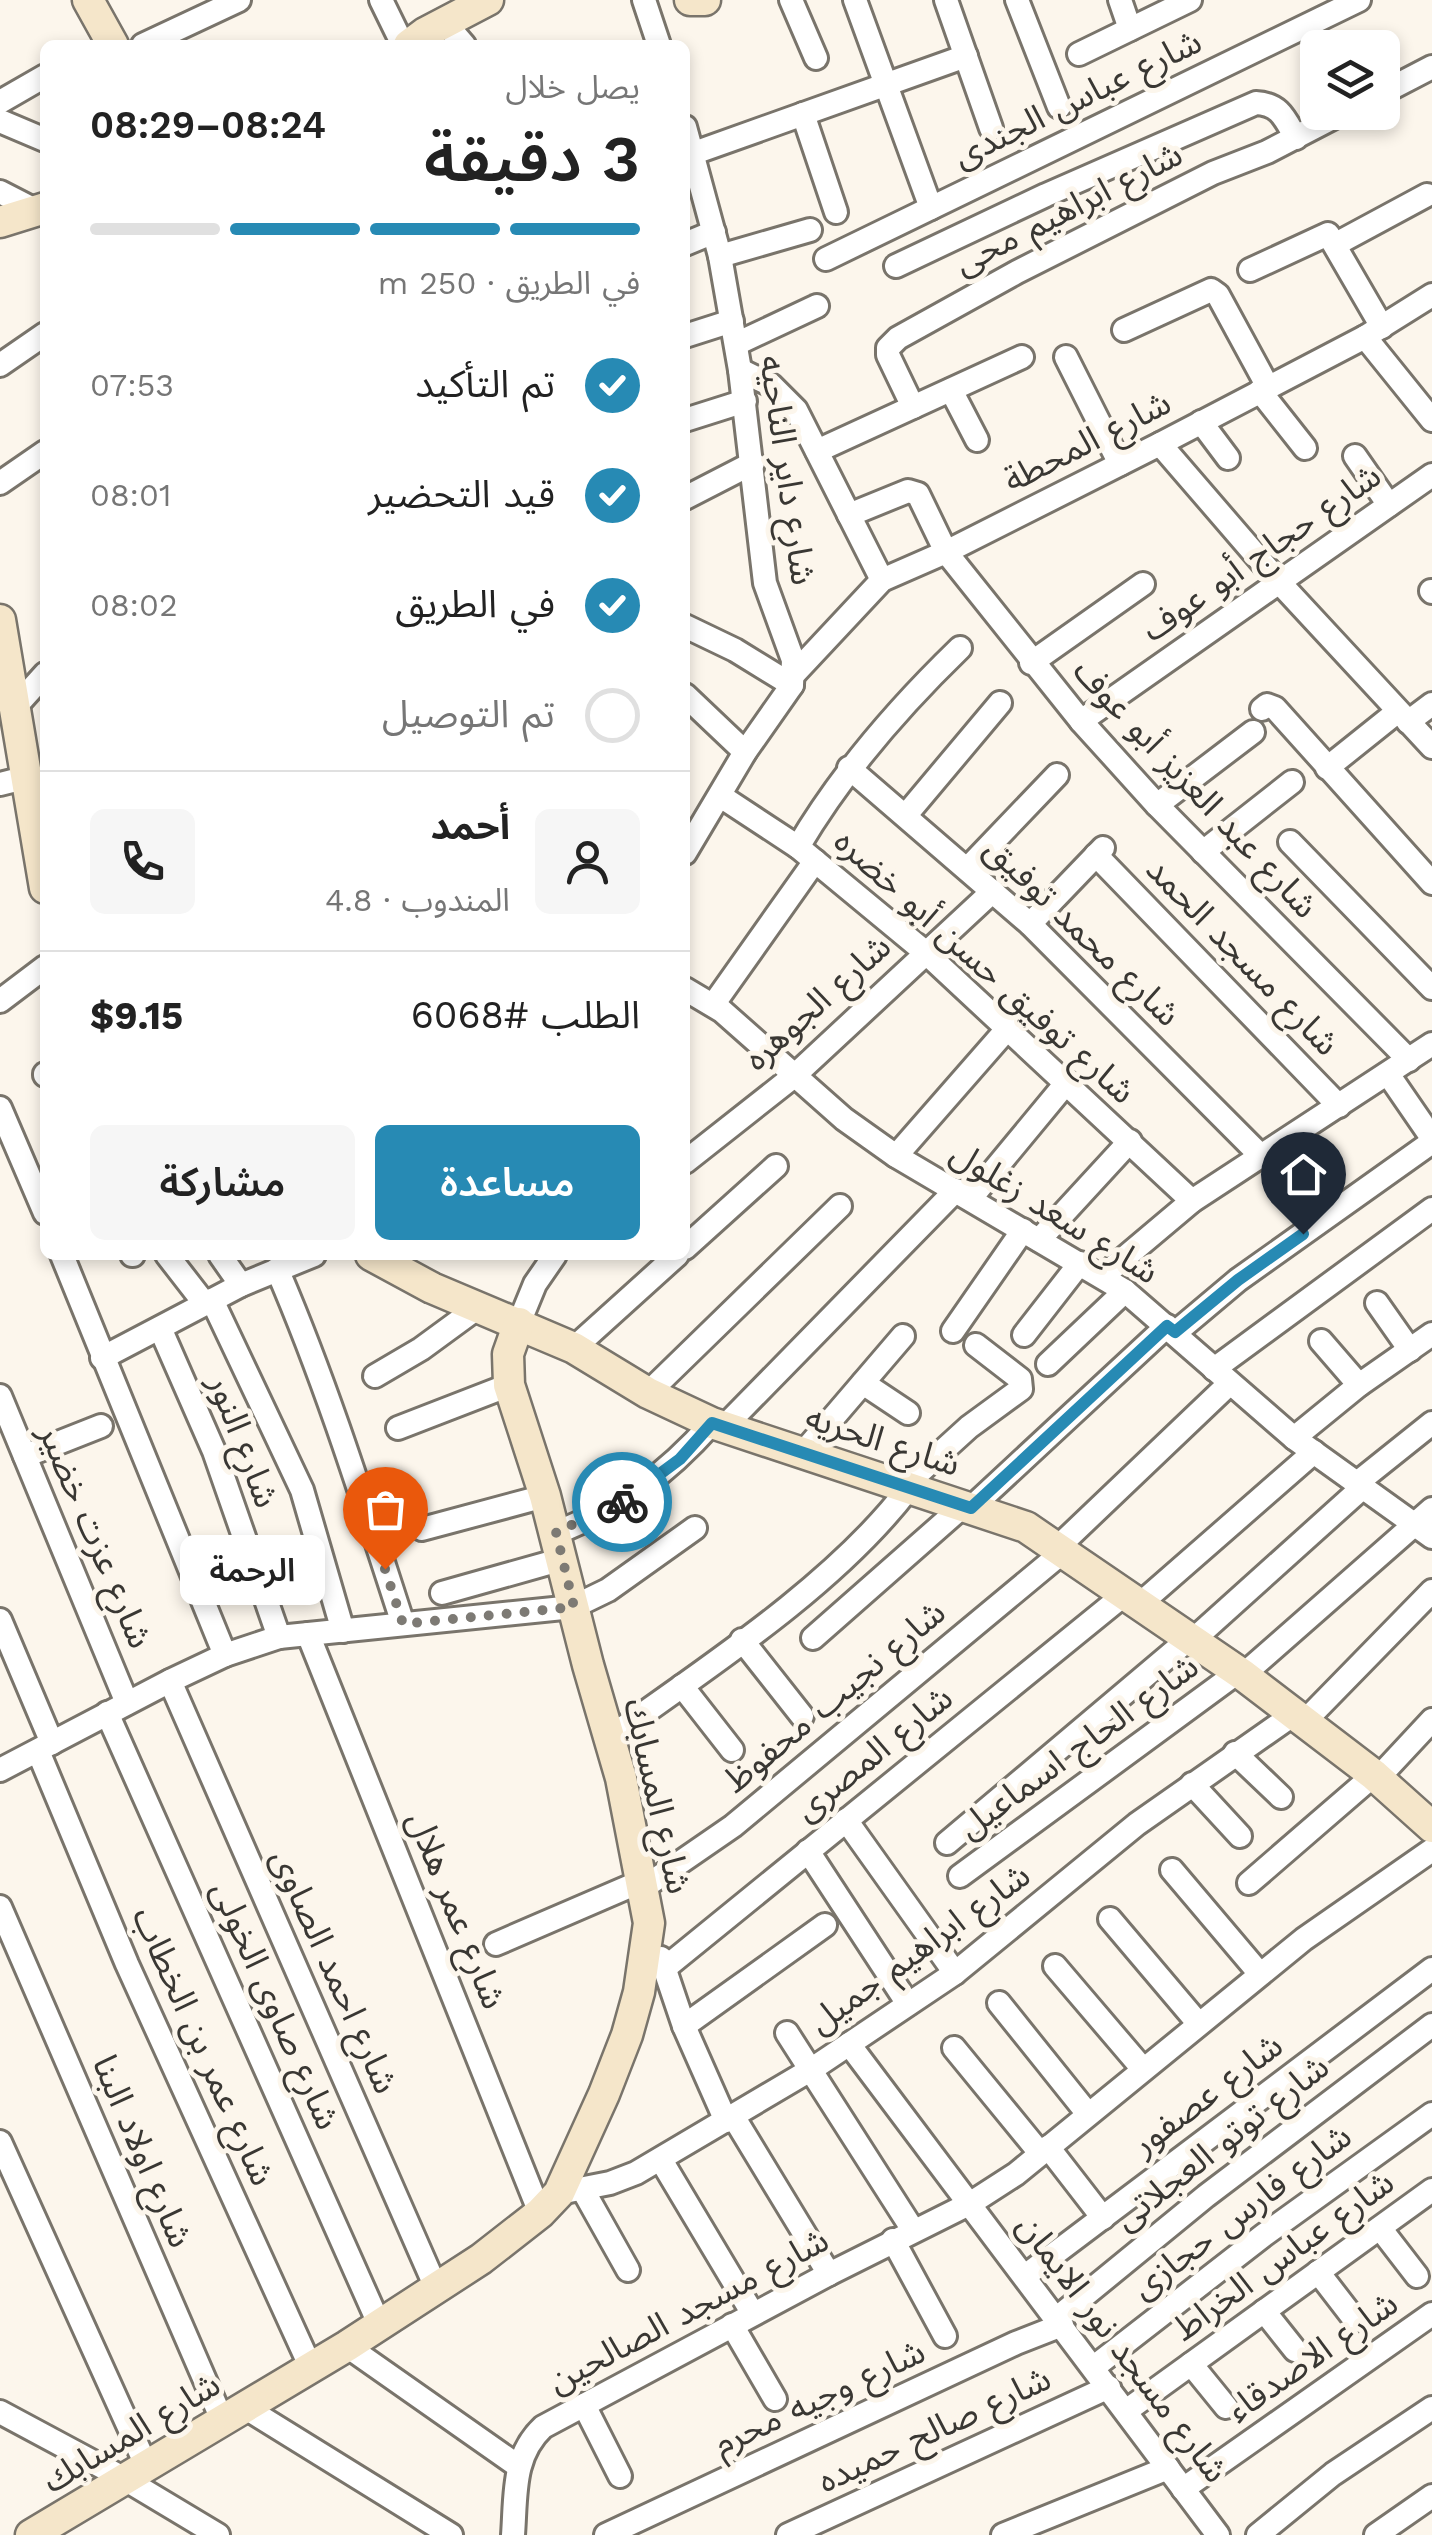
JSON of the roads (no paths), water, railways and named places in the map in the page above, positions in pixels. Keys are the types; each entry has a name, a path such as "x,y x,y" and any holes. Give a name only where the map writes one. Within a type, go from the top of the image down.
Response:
{"street":[{"path":"88,0 107,40"},
{"path":"153,40 239,0"},
{"path":"381,0 403,40"},
{"path":"428,40 454,34 488,0"},
{"path":"644,0 656,40"},
{"path":"690,0 704,0"},
{"path":"792,0 816,58"},
{"path":"855,0 932,208"},
{"path":"946,0 991,128"},
{"path":"1018,0 1059,107"},
{"path":"1120,0 1130,29"},
{"path":"1079,54 1190,0"},
{"name":"شارع عباس الجندى","path":"826,259 1359,0"},
{"path":"690,142 803,114 966,56"},
{"path":"1400,84 1432,67"},
{"path":"0,102 40,79"},
{"path":"896,266 1256,103 1281,111 1296,138"},
{"path":"803,114 836,212"},
{"path":"0,121 40,138"},
{"name":"شارع ابراهيم محى","path":"912,407 888,355 888,348 898,338 1017,272 1213,173 1311,130"},
{"name":"شارع داير الناحيه","path":"690,149 720,256 734,333 764,583 793,660 793,679"},
{"path":"0,192 40,210"},
{"path":"1336,244 1427,195"},
{"path":"0,222 40,210"},
{"path":"720,256 810,230"},
{"path":"690,242 714,232"},
{"path":"1250,270 1331,235 1374,332 1432,420"},
{"path":"1124,330 1211,290 1218,295 1264,389 1305,448"},
{"name":"شارع المحطة","path":"793,679 882,580 1160,444 1374,332 1432,296"},
{"path":"690,336 734,333 816,306"},
{"path":"0,364 40,337"},
{"path":"817,451 1022,358"},
{"path":"1066,358 1120,464"},
{"path":"740,370 786,396 882,580"},
{"path":"950,390 977,440"},
{"path":"690,418 744,401"},
{"path":"1201,422 1228,458"},
{"path":"1160,444 1279,582 1432,746"},
{"path":"0,483 40,455"},
{"path":"1354,456 1388,506"},
{"path":"690,495 752,464"},
{"name":"شارع حجاج أبو عوف","path":"1081,721 1432,475"},
{"name":"شارع عبد العزيز أبو عوف","path":"849,515 908,491 915,492 946,552 1081,721 1203,852 1409,1060"},
{"path":"1031,663 1143,584"},
{"path":"0,620 40,855"},
{"path":"690,628 793,679 690,845"},
{"path":"713,1006 806,854 849,768 924,682 960,648"},
{"path":"16,705 40,679"},
{"path":"690,700 745,752"},
{"path":"906,816 1000,703"},
{"path":"1326,768 1402,717 1432,704"},
{"path":"1262,709 1276,708 1432,883"},
{"path":"1158,805 1253,732"},
{"name":"شارع محمد توفيق","path":"849,768 1030,924 1260,1154"},
{"path":"968,868 1057,775"},
{"path":"1203,852 1292,782"},
{"name":"شارع توفيق حسن أبو خضره","path":"722,796 806,854 925,952 1192,1200"},
{"path":"1290,842 1432,988"},
{"name":"شارع مسجد الحمد","path":"1030,924 1099,852 1339,1106"},
{"name":"شارع الجوهره","path":"690,1152 794,1076 993,891"},
{"path":"0,1001 40,971"},
{"name":"شارع سعد زغلول","path":"690,993 752,1036 844,1119 896,1156 1125,1291 1294,1438 1432,1537"},
{"path":"896,1156 1008,1028"},
{"path":"1102,1276 1192,1200 1432,1044"},
{"path":"813,1638 1171,1329 1432,1140 1388,1074"},
{"path":"442,1593 559,1546 680,1459 964,1194 1067,1082"},
{"path":"0,1108 40,1201"},
{"path":"953,1331 1031,1235 1130,1142"},
{"path":"690,1243 776,1166"},
{"path":"648,1393 840,1206"},
{"name":"شارع نجيب محفوظ","path":"496,1944 643,1885 732,1826 1061,1549 1221,1377 1432,1209"},
{"path":"64,1260 225,1656"},
{"path":"171,1260 209,1302 302,1490 343,1631"},
{"path":"224,1260 241,1285"},
{"path":"102,1358 241,1285 300,1260"},
{"name":"شارع الحريه","path":"379,1260 477,1308 574,1348 648,1393 718,1425 1009,1520 1061,1549 1192,1639 1429,1820"},
{"path":"535,1284 537,1260"},
{"path":"519,1324 535,1284 551,1260"},
{"path":"574,1348 671,1260"},
{"path":"1024,1335 1080,1263"},
{"path":"276,1269 340,1428 403,1624"},
{"path":"1048,1364 1125,1291"},
{"path":"1377,1303 1410,1350"},
{"path":"375,1376 421,1349 477,1308"},
{"name":"شارع المسابك","path":"31,2535 436,2290 561,2198 582,2147 627,2035 639,1992 648,1923 610,1737 545,1496 509,1385 508,1354 519,1324"},
{"name":"شارع النور","path":"160,1328 214,1451 279,1637"},
{"path":"1294,1438 1432,1334"},
{"path":"802,1454 903,1336"},
{"path":"1320,1340 1360,1385"},
{"path":"610,1737 682,1686 839,1562 891,1510 905,1488 968,1428 1021,1388 1020,1380 976,1345"},
{"path":"863,1383 908,1413"},
{"path":"398,1428 509,1385"},
{"name":"شارع عزت خضير","path":"0,1396 26,1456 117,1708"},
{"path":"947,1843 1192,1639 1432,1423"},
{"path":"26,1456 101,1426"},
{"name":"شارع المصرى","path":"665,1968 846,1820 1133,1599 1314,1452"},
{"path":"422,1529 545,1496"},
{"name":"شارع الحاج اسماعيل","path":"960,1876 1240,1674 1432,1509"},
{"path":"0,1770 170,1681 279,1637 574,1607 620,1582 694,1528"},
{"name":"شارع ابراهيم جميل","path":"561,2198 623,2178 661,2160 812,2069 956,1973 1192,1784 1235,1753 1298,1718 1432,1590"},
{"name":"شارع عمر بن الخطاب","path":"0,1620 128,1964 311,2368"},
{"name":"شارع عمر هلال","path":"308,1634 561,2198 628,2270"},
{"path":"742,1640 802,1716"},
{"name":"شارع احمد الصاوى","path":"170,1681 436,2290"},
{"path":"682,1686 732,1750"},
{"name":"شارع صاوى الخولى","path":"117,1708 380,2326"},
{"path":"1249,1883 1376,1777 1432,1720"},
{"path":"1235,1753 1281,1798"},
{"path":"1192,1784 1240,1836"},
{"path":"846,1820 956,1973"},
{"name":"شارع مسجد الصالحين","path":"518,2466 523,2451 543,2427 742,2319 971,2203 1044,2150 1260,1974 1432,1850"},
{"path":"808,1851 908,2004"},
{"path":"1172,1870 1260,1974"},
{"name":"شارع اولاد البنا","path":"0,1907 234,2415"},
{"path":"1110,1919 1198,2023"},
{"path":"648,1923 684,2026 729,2119 829,2274"},
{"path":"684,2026 825,1925"},
{"path":"1055,1966 1142,2068"},
{"name":"شارع عصفور","path":"1025,2276 1432,1970"},
{"path":"999,2004 1088,2114"},
{"name":"شارع توتو العجلاتى","path":"1059,2321 1221,2184 1432,2026"},
{"path":"788,2033 904,2235 946,2336"},
{"path":"849,2044 971,2203"},
{"path":"954,2048 1103,2218"},
{"name":"شارع فارس حجازى","path":"1094,2366 1264,2235 1432,2114"},
{"path":"0,2142 135,2471"},
{"path":"661,2160 742,2319 774,2400"},
{"name":"شارع عباس الخراط","path":"1126,2411 1432,2190"},
{"name":"شارع مسجد نور الايمان","path":"971,2203 1218,2535"},
{"path":"1380,2228 1417,2276"},
{"path":"1318,2272 1356,2320"},
{"path":"1264,2311 1295,2350"},
{"name":"شارع الاصدقاء","path":"1183,2490 1432,2314"},
{"name":"شارع وجيه محرم","path":"606,2535 1059,2321"},
{"path":"347,2346 518,2466 513,2535"},
{"path":"1190,2364 1226,2408"},
{"name":"شارع صالح حميده","path":"788,2535 1109,2387"},
{"path":"584,2405 620,2476"},
{"path":"1258,2535 1333,2474 1432,2408"},
{"path":"0,2412 135,2471 218,2535"},
{"path":"234,2415 451,2535"},
{"path":"1003,2535 1168,2468"},
{"path":"1376,2535 1432,2496"}],"place":[{"name":"الرحمة","path":"385,1569"}]}
